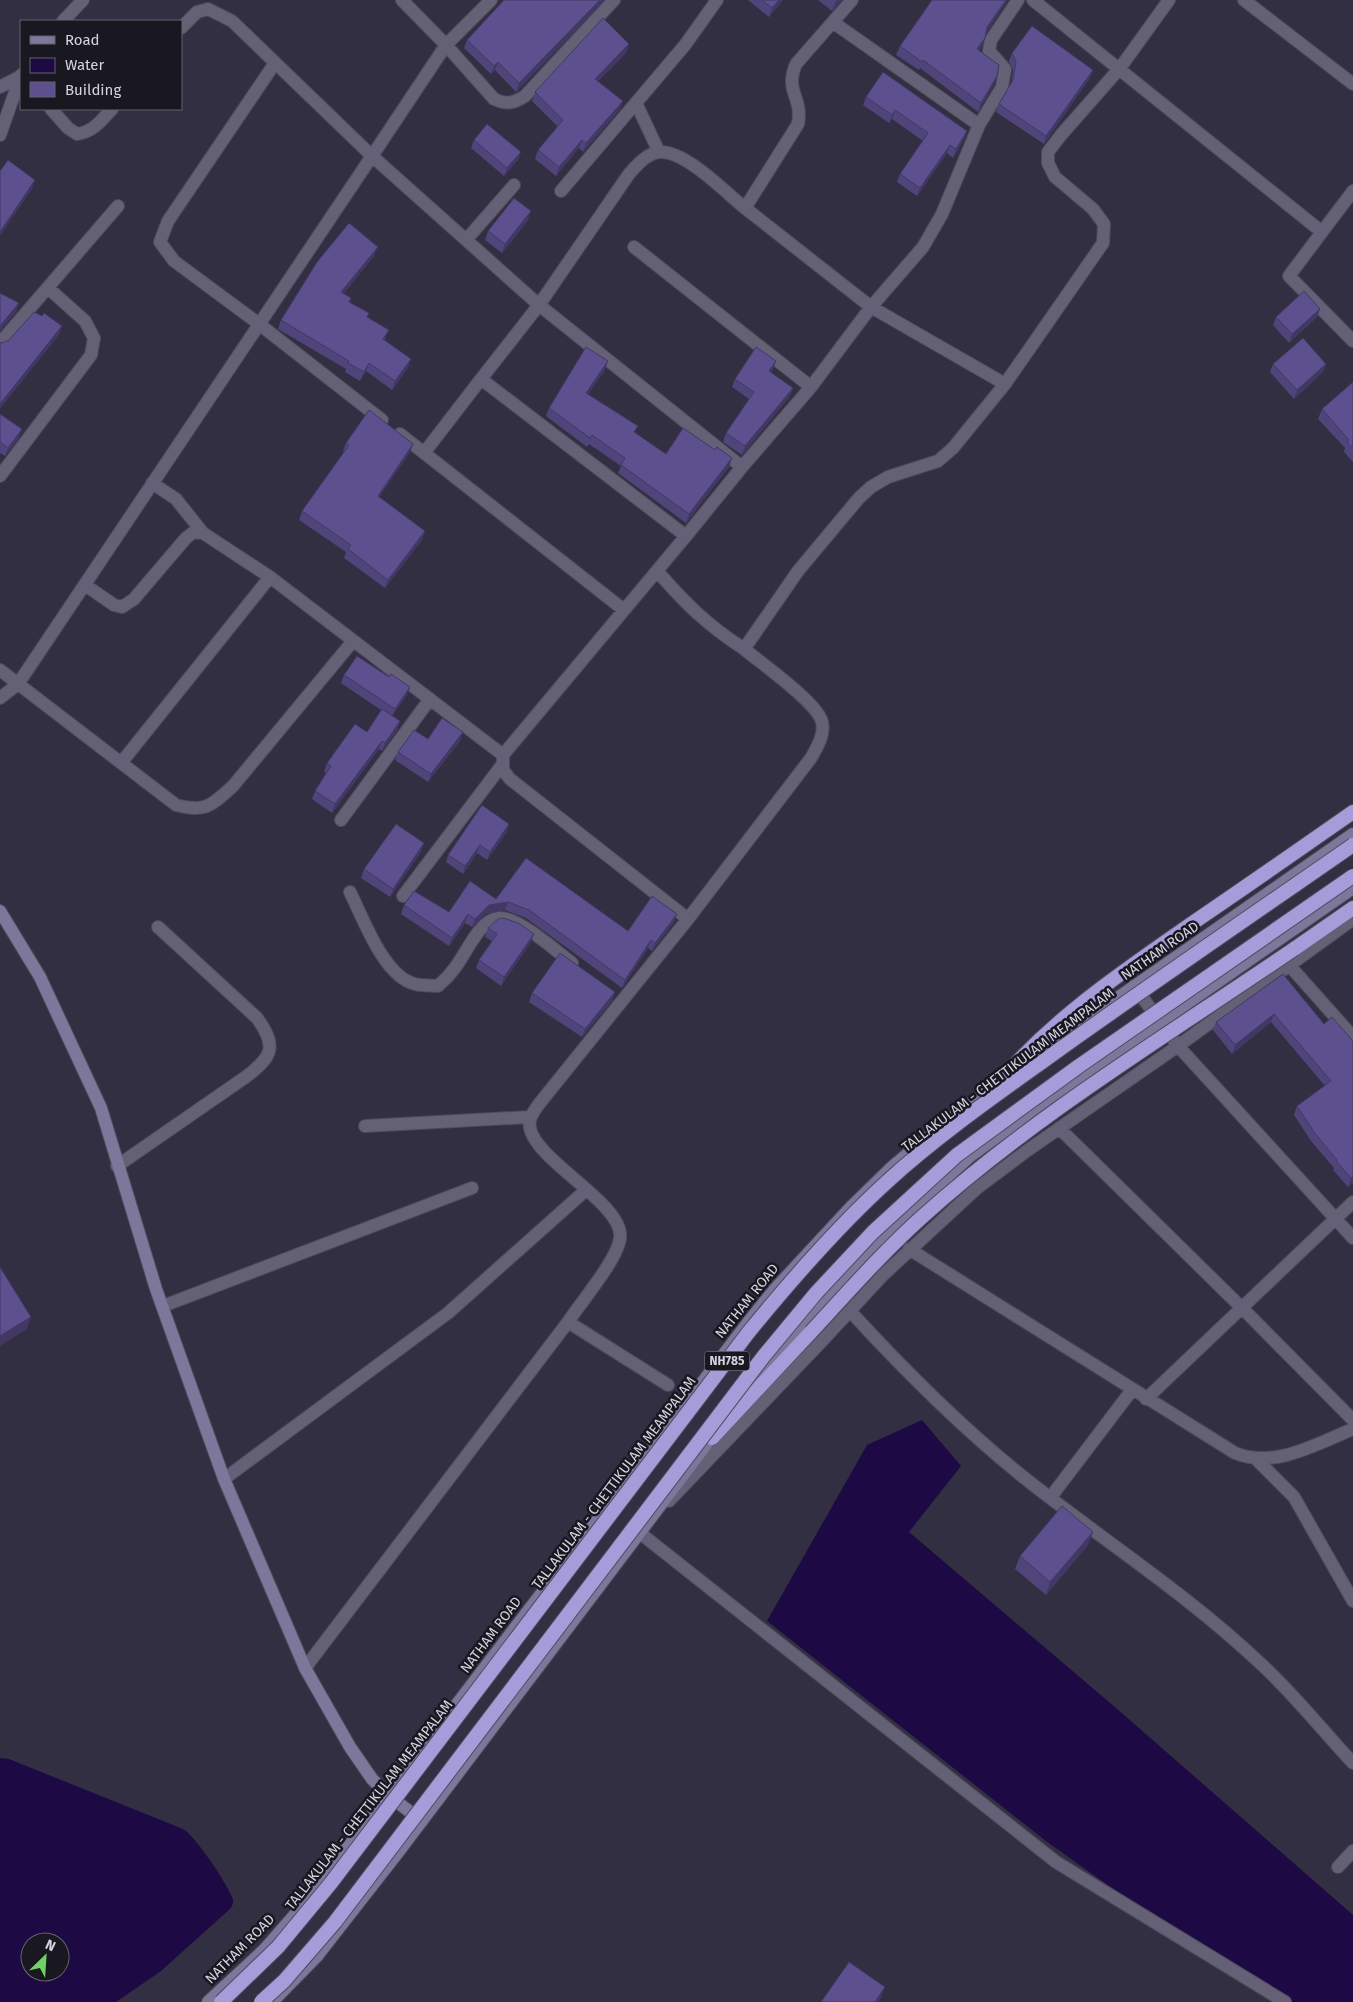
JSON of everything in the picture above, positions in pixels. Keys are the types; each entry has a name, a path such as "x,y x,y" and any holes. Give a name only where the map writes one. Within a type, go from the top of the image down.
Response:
{"highway":[{"path":"1001,1080 1044,1034 1083,1002 1136,962 1353,812"},
{"name":"TALLAKULAM - CHETTIKULAM MEAMPALAM","path":"221,2002 278,1947 331,1883 748,1333 802,1268 864,1203 938,1138 992,1098 1179,964 1353,845"},
{"name":"NH785","path":"261,2002 303,1960 341,1915 763,1357 816,1293 873,1232 929,1179 976,1140 1353,876"},
{"path":"712,1438 892,1245 997,1154 1091,1087 1353,908"}],"main road":[{"name":"NATHAM ROAD","path":"208,2002 238,1976 287,1924 388,1795 690,1398 775,1289 825,1233 892,1166 1001,1080 1353,834"},
{"path":"272,2002 317,1956 422,1821 712,1438 806,1318 870,1248 919,1201 987,1144 1353,888"},
{"path":"0,911 40,977 100,1108 163,1306 224,1479 305,1668 362,1766 388,1795 422,1821"}],"street":[{"path":"63,20 83,0"},
{"path":"402,0 446,45 494,99 503,103 514,103 525,96 614,0"},
{"path":"0,698 18,684 446,45 491,0"},
{"path":"561,191 685,45 716,0"},
{"path":"745,208 798,124 800,111 798,101 792,90 791,77 796,64 834,23 852,0"},
{"path":"403,896 502,760 742,467 811,388 871,307 924,247 942,214 979,125 1002,87 1005,69 989,50 991,40 1018,0"},
{"path":"1033,0 1322,232"},
{"path":"744,649 798,571 858,498 871,487 888,477 938,461 954,448 1004,384 1103,242 1104,224 1094,209 1056,177 1048,163 1048,152 1120,68 1169,0"},
{"path":"1244,0 1353,84"},
{"path":"182,27 197,12 208,10 232,21 372,156 540,305 742,467"},
{"path":"834,23 979,125"},
{"path":"275,63 168,221 160,242 165,251 174,261 259,324 624,610"},
{"path":"0,87 20,76"},
{"path":"0,135 20,78"},
{"path":"636,103 659,152"},
{"path":"51,110 76,134 86,133 96,127 111,110"},
{"path":"424,453 540,305 629,174 644,158 659,152 676,155 690,164 871,307 1004,384"},
{"path":"466,240 514,185"},
{"path":"1353,192 1290,276 1353,341"},
{"path":"0,343 118,206"},
{"path":"634,247 811,388"},
{"path":"0,476 91,355 94,338 85,321 48,288"},
{"path":"481,379 686,536"},
{"path":"152,483 176,499 203,533 270,578 430,699 502,760 510,779 688,919"},
{"path":"85,585 114,606 122,608 134,599 186,538 194,532 203,533"},
{"path":"305,1668 568,1322 617,1251 621,1236 618,1225 586,1190 539,1145 530,1129 530,1117 620,997 688,919 811,758 822,739 822,721 811,704 744,649 711,627 657,571"},
{"path":"121,763 270,578"},
{"path":"0,670 176,805 192,809 211,806 233,786 353,642"},
{"path":"341,820 430,699"},
{"path":"350,892 376,943 394,972 414,984 438,986 454,973 479,931 491,920 502,918 521,925 584,971"},
{"path":"1285,2002 1056,1862 643,1529 909,1249 976,1189 1058,1128 1178,1046 1353,919"},
{"path":"117,1166 261,1066 268,1055 271,1042 267,1032 257,1018 158,927"},
{"path":"1288,966 1353,1037"},
{"path":"1134,986 1178,1046 1353,1238"},
{"path":"365,1126 530,1117"},
{"path":"1058,1128 1242,1308 1353,1420"},
{"path":"163,1306 472,1188"},
{"path":"224,1479 448,1313 586,1190"},
{"path":"1146,1399 1353,1202"},
{"path":"909,1249 1146,1399 1226,1448 1244,1456 1271,1459 1300,1451 1353,1429"},
{"path":"850,1311 938,1403 1050,1498 1155,1575 1226,1633 1284,1686 1353,1763"},
{"path":"568,1322 668,1386"},
{"path":"1050,1498 1132,1390"},
{"path":"1255,1458 1294,1497 1353,1601"},
{"path":"1338,1868 1353,1851"}],"water":[{"path":"922,1420 961,1466 909,1532 1116,1708 1353,1915 1353,2002 1286,2002 1172,1931 1046,1841 767,1621 867,1445"},
{"path":"0,1758 9,1759 183,1829 196,1841 210,1860 232,1897 231,1908 161,1971 116,2002 0,2002"}],"building":[{"path":"504,0 600,0 519,83 498,62 494,66 467,40"},
{"path":"762,0 779,0 772,8"},
{"path":"932,0 1006,0 987,27 985,38 977,49 999,65 997,76 981,103 923,60 922,62 900,46"},
{"path":"603,18 629,44 595,79 623,101 586,143 582,140 559,167 538,150 563,120 535,92"},
{"path":"1032,26 1093,70 1046,136 999,104 1013,80 1016,62 1012,53"},
{"path":"883,72 967,131 956,149 950,145 920,188 900,174 928,133 895,110 892,115 866,97"},
{"path":"487,124 521,152 507,168 474,140"},
{"path":"8,160 35,180 0,232 0,171"},
{"path":"514,198 531,211 505,244 488,231"},
{"path":"349,223 378,247 341,292 351,298 349,302 369,313 367,317 389,330 383,339 411,359 395,381 369,363 364,372 281,320 317,262"},
{"path":"1304,291 1320,309 1292,334 1276,317"},
{"path":"0,293 19,303 0,326"},
{"path":"34,312 42,316 44,313 62,326 0,404 0,342 9,340"},
{"path":"1303,338 1326,364 1297,390 1273,364"},
{"path":"586,347 608,361 586,393 638,426 634,432 666,454 683,428 715,450 717,447 732,458 689,514 621,465 625,458 592,435 590,438 549,408"},
{"path":"756,347 776,361 769,371 793,388 745,446 726,433 754,392 735,379"},
{"path":"1353,382 1353,448 1347,442 1349,440 1322,409"},
{"path":"369,410 413,444 378,496 425,531 388,580 348,549 351,545 302,511 349,445 346,443"},
{"path":"0,414 22,429 8,448 0,442"},
{"path":"357,656 389,677 391,674 410,687 395,709 344,675"},
{"path":"382,709 400,721 385,743 382,741 335,804 315,791 331,766 327,763 355,724 367,732"},
{"path":"442,718 463,732 431,774 398,752 414,730 428,739"},
{"path":"482,805 509,824 490,852 480,845 465,866 448,855"},
{"path":"396,824 424,843 393,889 364,869"},
{"path":"526,858 628,931 652,896 677,914 655,943 651,940 625,980 529,910 508,902 489,905 475,919 468,914 452,938 404,905 414,891 449,912 470,881 496,899"},
{"path":"504,918 520,924 534,934 504,977 479,960 497,934 488,928 498,919"},
{"path":"560,953 615,992 585,1029 532,993"},
{"path":"1283,974 1324,1024 1332,1017 1353,1041 1353,1177 1351,1178 1314,1132 1297,1106 1331,1081 1274,1014 1235,1045 1216,1022"},
{"path":"0,1267 31,1317 0,1336"},
{"path":"1062,1506 1093,1532 1050,1582 1020,1556"},
{"path":"849,1962 885,1987 875,2002 821,2002"}]}
